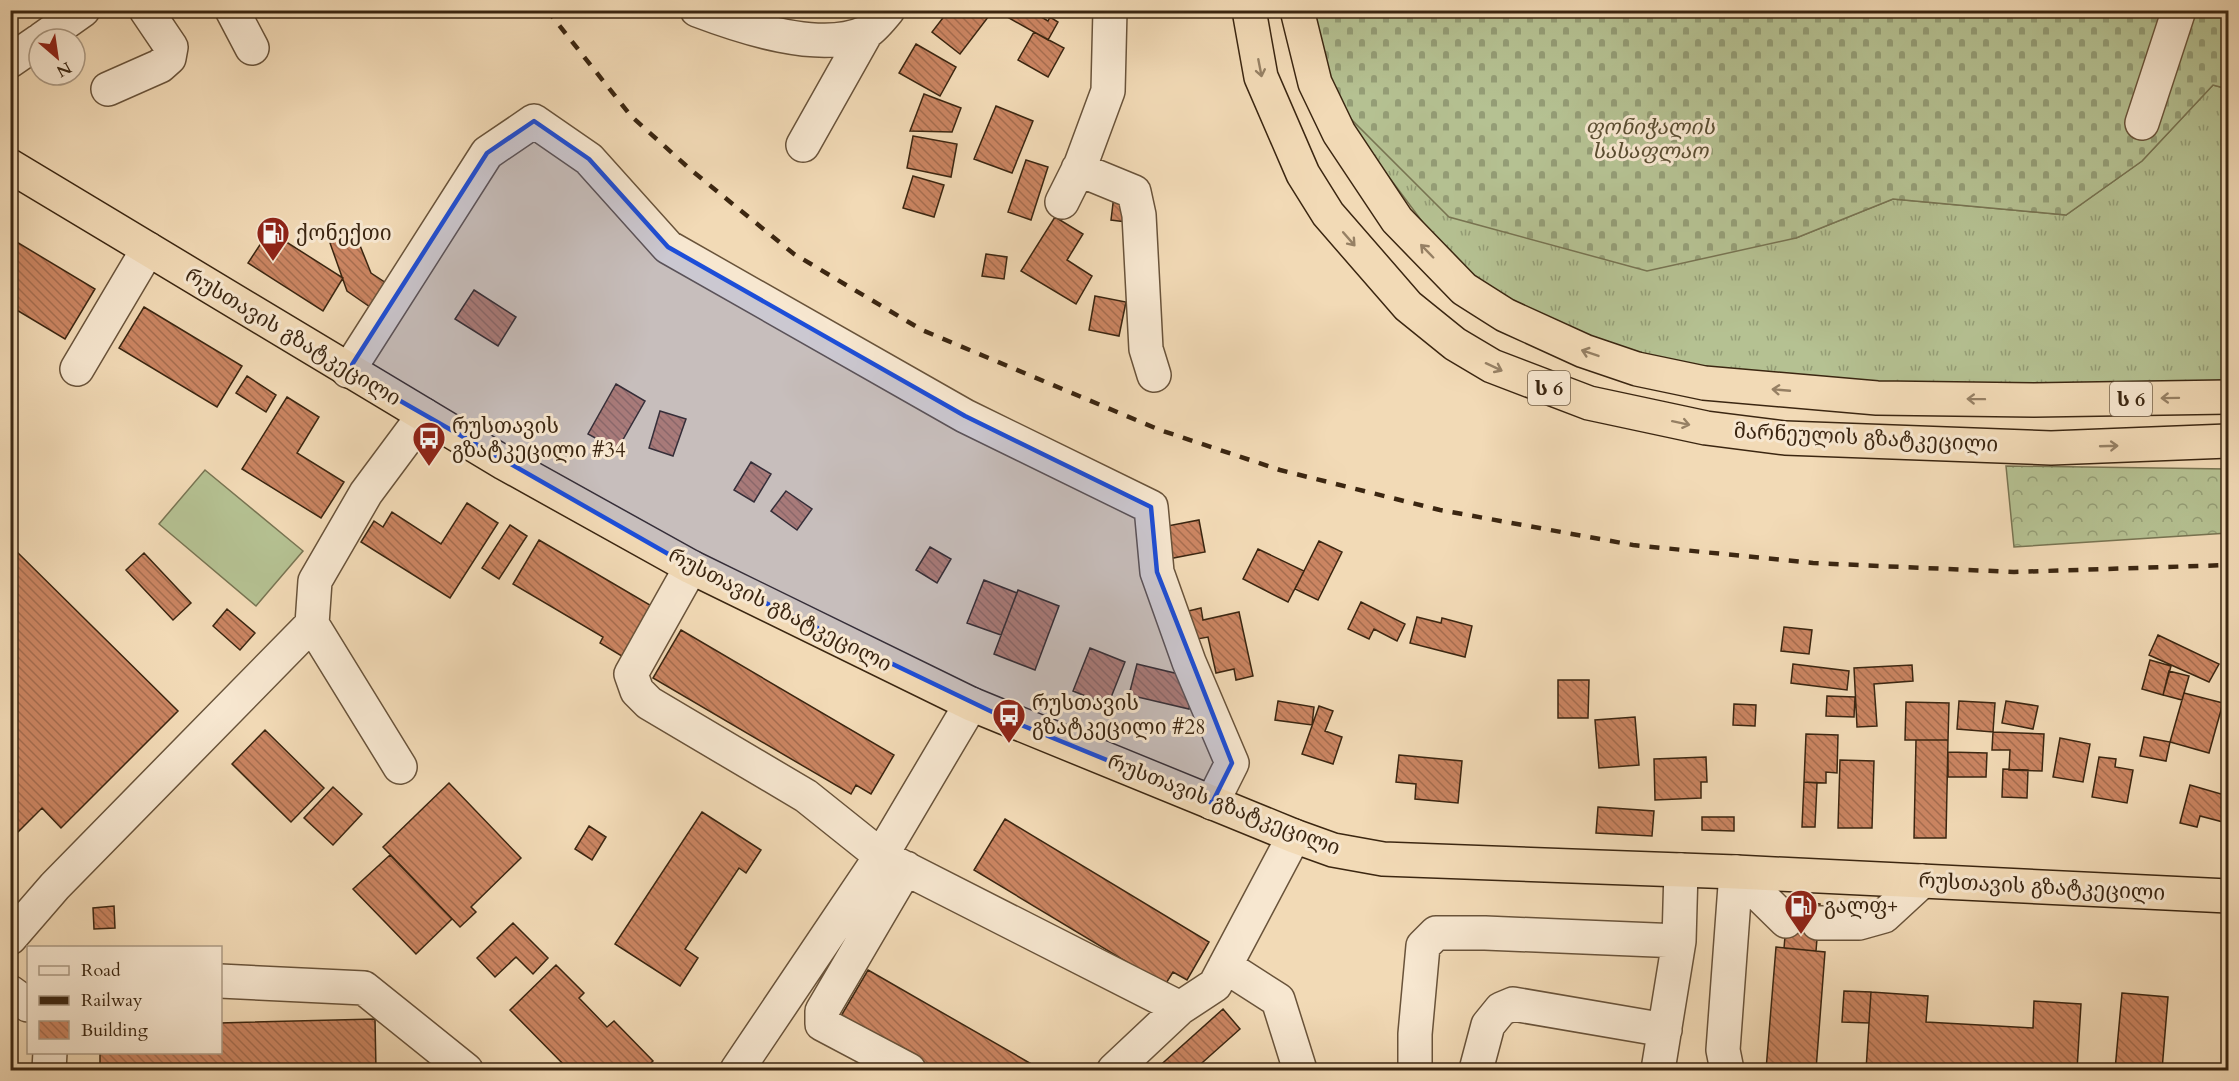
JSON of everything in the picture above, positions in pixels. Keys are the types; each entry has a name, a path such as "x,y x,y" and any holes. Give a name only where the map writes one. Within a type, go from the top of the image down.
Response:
{"highway":[{"name":"მარნეულის გზატკეცილი","path":"1249,10 1261,77 1303,174 1328,214 1408,306 1455,344 1492,366 1589,403 1706,428 1785,438 2051,448 2229,441"},
{"name":"მარნეულის გზატკეცილი","path":"1297,10 1315,83 1339,133 1397,220 1464,289 1505,315 1584,351 1637,369 1704,383 1877,398 2034,400 2229,397"},
{"name":"რუსთავის გზატკეცილი","path":"10,166 504,463 691,567 972,704 1333,850 1383,860 1736,872 2229,896"}],"street":[{"path":"108,89 159,66 169,58 171,47 146,10"},
{"path":"231,10 252,48"},
{"path":"697,10 731,23 791,37 827,42 877,22"},
{"path":"1062,202 1078,169 1108,91 1110,10"},
{"path":"2142,123 2179,10"},
{"path":"56,27 71,14"},
{"path":"803,145 877,22"},
{"path":"10,62 27,50"},
{"path":"348,371 487,153 534,121 589,159 668,247 965,416 1151,507 1157,572 1189,662 1232,763 1212,803"},
{"path":"1078,169 1134,192 1139,215 1146,349 1155,375"},
{"path":"77,369 148,249"},
{"path":"400,767 312,624 315,581 366,493 424,415"},
{"path":"691,567 631,674 637,691 649,702 806,796 894,862 1180,1008"},
{"path":"10,938 55,886 312,624"},
{"path":"909,1071 822,1024 822,1011 972,704"},
{"path":"1114,1071 1180,1008 1215,985 1294,836"},
{"path":"737,1071 894,862"},
{"path":"1658,1071 1679,941 1681,870"},
{"path":"1736,872 1786,921"},
{"path":"1722,1064 1736,872"},
{"path":"1818,922 1859,923 1884,916 1922,881"},
{"path":"1415,1071 1415,1034 1423,946 1436,933 1679,941"},
{"path":"1225,966 1278,1000 1300,1071"},
{"path":"222,981 364,988 466,1071"},
{"path":"10,992 27,1004"},
{"path":"1476,1071 1488,1025 1500,1008 1514,1004 1665,1030"},
{"path":"49,1071 50,1054"}],"highlighted area":[{"path":"534,121 589,159 668,247 965,416 1151,507 1157,572 1232,763 1212,803 1009,720 691,567 348,371 487,153"}],"green space":[{"name":"ფონიჭალის სასაფლაო","path":"1306,11 2228,11 2228,89 2213,85 2142,161 2066,215 1893,199 1796,238 1647,271 1449,217 1329,97"},
{"path":"2213,85 2228,89 2228,389 1820,387 1621,353 1514,308 1442,248 1329,97 1796,238 1893,199 2066,215 2142,161"},
{"path":"2006,466 2228,469 2228,533 2014,547"},
{"path":"205,470 303,551 256,606 159,524"}],"building":[{"path":"949,10 989,10 992,12 960,54 932,32"},
{"path":"995,10 1029,10 1048,21 1050,17 1058,22 1048,40"},
{"path":"1034,32 1064,48 1048,77 1018,60"},
{"path":"916,44 956,67 940,96 899,73"},
{"path":"924,94 961,108 952,132 910,131"},
{"path":"996,106 1033,121 1012,173 974,159"},
{"path":"913,136 957,144 951,177 907,168"},
{"path":"1026,160 1048,167 1031,220 1008,212"},
{"path":"913,176 944,185 934,217 903,208"},
{"path":"1114,195 1129,197 1126,222 1111,220"},
{"path":"1055,217 1083,234 1067,260 1092,276 1076,304 1021,271"},
{"path":"269,231 343,278 323,311 248,263"},
{"path":"355,233 371,273 386,283 370,307 347,291 330,243"},
{"path":"10,238 95,289 65,339 10,306"},
{"path":"986,254 1007,257 1004,279 982,276"},
{"path":"474,290 516,317 498,346 455,319"},
{"path":"1095,296 1126,302 1119,336 1089,330"},
{"path":"144,307 242,366 217,407 119,348"},
{"path":"247,376 276,395 266,412 236,393"},
{"path":"616,384 645,401 617,450 588,434"},
{"path":"287,397 319,417 297,453 344,482 321,518 242,469"},
{"path":"660,411 686,419 673,456 649,448"},
{"path":"751,462 771,474 754,502 734,490"},
{"path":"786,491 812,509 797,530 771,511"},
{"path":"467,503 498,523 450,598 361,542 374,521 383,527 392,512 441,544"},
{"path":"1199,520 1205,552 1168,559 1162,527"},
{"path":"510,525 527,536 499,579 482,568"},
{"path":"539,540 655,608 625,658 600,643 603,637 513,584"},
{"path":"1319,541 1342,552 1318,600 1295,589"},
{"path":"10,545 178,711 61,828 42,808 10,840"},
{"path":"930,547 951,559 937,583 916,570"},
{"path":"1258,549 1304,571 1288,602 1243,579"},
{"path":"144,553 191,603 173,620 126,570"},
{"path":"984,580 1017,593 1001,635 967,623"},
{"path":"1018,590 1059,606 1035,670 994,654"},
{"path":"1361,602 1405,624 1397,641 1374,629 1369,639 1348,629"},
{"path":"1201,608 1203,620 1239,612 1253,676 1236,680 1234,669 1216,673 1208,637 1186,641 1180,613"},
{"path":"227,609 255,633 240,650 213,626"},
{"path":"1417,617 1441,623 1442,618 1472,626 1465,657 1410,643"},
{"path":"1784,627 1812,630 1809,654 1781,651"},
{"path":"681,630 894,755 871,794 856,785 851,794 653,678"},
{"path":"2158,635 2219,664 2209,682 2149,655"},
{"path":"1090,648 1125,662 1108,705 1073,691"},
{"path":"2150,660 2171,666 2163,695 2142,689"},
{"path":"1137,664 1191,677 1194,686 1189,709 1129,695"},
{"path":"1793,664 1849,671 1847,690 1791,683"},
{"path":"1912,665 1913,681 1874,684 1877,726 1857,727 1854,668"},
{"path":"2169,671 2189,676 2182,700 2163,695"},
{"path":"1558,680 1589,680 1588,718 1558,718"},
{"path":"2184,693 2223,703 2209,753 2170,742"},
{"path":"1827,696 1855,697 1854,717 1826,716"},
{"path":"1278,701 1314,707 1312,725 1275,720"},
{"path":"1959,701 1995,703 1993,732 1957,729"},
{"path":"2006,701 2038,706 2033,729 2002,723"},
{"path":"1906,702 1949,703 1948,740 1905,740"},
{"path":"1734,704 1756,705 1755,726 1733,725"},
{"path":"1319,706 1333,711 1325,731 1342,737 1333,764 1302,754"},
{"path":"1635,717 1639,765 1599,768 1595,720"},
{"path":"265,730 324,788 291,822 232,764"},
{"path":"1993,732 2044,734 2042,771 2009,770 2010,750 1992,750"},
{"path":"1806,734 1838,735 1837,773 1826,772 1826,783 1804,782"},
{"path":"2144,737 2170,742 2166,761 2140,756"},
{"path":"2060,738 2090,744 2083,782 2053,777"},
{"path":"1916,740 1948,740 1946,838 1914,838"},
{"path":"1948,752 1987,753 1986,777 1948,777"},
{"path":"1399,755 1462,761 1458,803 1415,799 1416,784 1396,782"},
{"path":"1706,757 1707,782 1701,782 1701,798 1655,800 1654,759"},
{"path":"2099,757 2116,759 2115,767 2133,770 2127,803 2092,797"},
{"path":"1840,760 1874,761 1872,828 1838,828"},
{"path":"2003,769 2028,770 2027,798 2002,797"},
{"path":"1804,782 1817,783 1815,827 1802,827"},
{"path":"449,783 521,858 471,907 476,912 460,927 383,847"},
{"path":"2190,785 2228,796 2223,822 2200,816 2197,827 2180,823"},
{"path":"333,787 362,814 333,845 304,818"},
{"path":"1598,807 1654,811 1652,836 1596,833"},
{"path":"702,812 761,850 746,873 739,868 685,949 698,958 680,986 615,944"},
{"path":"1702,817 1734,817 1734,831 1702,830"},
{"path":"1005,819 1209,942 1187,980 1173,972 1165,985 974,870"},
{"path":"589,826 606,837 592,860 575,849"},
{"path":"390,855 452,919 416,954 353,889"},
{"name":"გალფ+","path":"1788,902 1820,904 1816,951 1784,948"},
{"path":"114,906 115,928 94,929 93,908"},
{"path":"513,923 548,958 533,974 516,957 495,977 477,958"},
{"path":"1776,947 1825,952 1816,1070 1766,1070"},
{"path":"556,965 584,993 579,998 607,1027 614,1021 653,1061 643,1070 569,1070 510,1010"},
{"path":"868,970 1042,1070 936,1070 841,1016"},
{"path":"1844,991 1871,992 1869,1023 1842,1022"},
{"path":"1871,992 1928,996 1926,1022 2033,1028 2034,1001 2081,1004 2077,1070 1866,1070"},
{"path":"2122,993 2168,997 2162,1070 2115,1070"},
{"path":"1223,1009 1240,1029 1194,1070 1155,1070"},
{"path":"375,1019 376,1070 100,1070 100,1054 222,1054 222,1023"}],"railway":[{"path":"547,10 631,116 691,170 794,254 922,330 1160,430 1280,470 1440,510 1633,545 1813,563 2014,572 2228,565"}],"place":[{"name":"ქონექთი","path":"273,262"},
{"name":"რუსთავის გზატკეცილი #34","path":"429,467"},
{"name":"რუსთავის გზატკეცილი #28","path":"1009,744"},
{"name":"გალფ+","path":"1801,935"}]}
